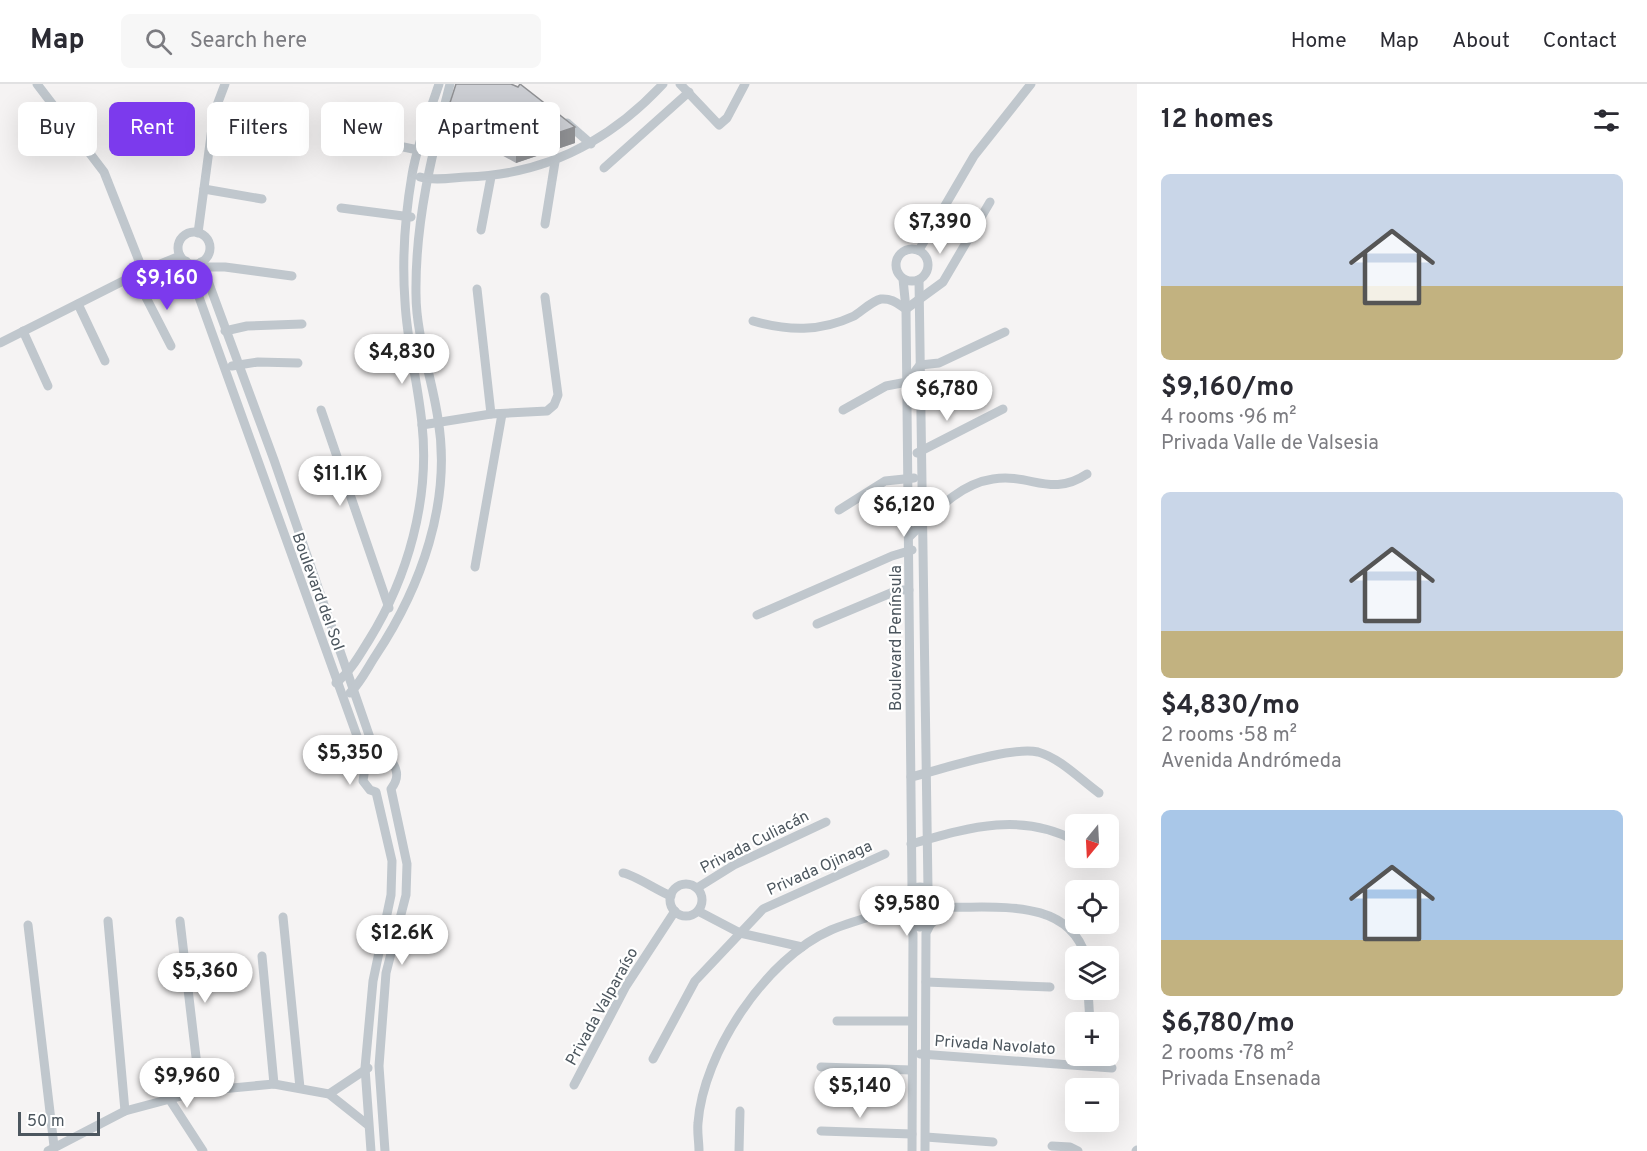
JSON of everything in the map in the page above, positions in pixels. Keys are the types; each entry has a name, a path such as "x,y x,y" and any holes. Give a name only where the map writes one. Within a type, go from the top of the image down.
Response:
{"street":[{"path":"37,84 104,172 139,273 171,346"},
{"path":"218,102 225,84"},
{"path":"433,102 439,84"},
{"path":"343,701 354,689 396,624 434,529 441,478 439,420 424,354 416,295 419,218 425,178 450,84"},
{"path":"412,174 425,178 491,177 555,162 591,144 634,114 662,84"},
{"path":"680,84 720,125 745,84"},
{"path":"919,250 974,156 1031,84"},
{"path":"604,168 688,92"},
{"path":"560,118 591,144"},
{"path":"198,233 208,156"},
{"path":"336,683 348,673 389,608 405,566 417,521 422,425 404,302 407,216 416,156"},
{"path":"545,224 555,162"},
{"path":"481,230 491,177"},
{"path":"204,189 262,199"},
{"path":"753,321 786,329 822,327 862,312 878,300 890,299 906,309 943,282 990,202"},
{"path":"341,208 419,218"},
{"path":"183,259 178,245 183,236 198,233 206,238 209,246 208,254 201,264"},
{"path":"919,250 928,262 927,272 919,280 903,279 896,270 896,260 903,251 919,250"},
{"path":"0,343 139,273 183,259 201,264 292,276"},
{"name":"Boulevard del Sol","path":"183,259 366,761 363,781 366,786 376,792 393,861 391,895 372,981 365,1068"},
{"name":"Boulevard del Sol","path":"201,264 274,460 376,758 387,759 395,767 397,778 391,789 407,864 406,895 386,973 379,1066"},
{"name":"Boulevard Península","path":"903,279 906,309 912,889"},
{"name":"Boulevard Península","path":"919,280 928,889"},
{"path":"477,289 491,414"},
{"path":"422,425 439,420 491,414 547,411 554,405 558,395 544,297"},
{"path":"78,304 105,361"},
{"path":"225,331 247,326 302,324"},
{"path":"23,332 48,386"},
{"path":"843,410 886,386 907,382 920,365 939,363 1005,332"},
{"path":"224,369 237,365 298,363"},
{"path":"908,461 921,449 1003,409"},
{"path":"321,411 389,608"},
{"path":"475,567 502,414"},
{"path":"909,537 957,493 976,483 1016,477 1064,486 1087,474"},
{"path":"839,510 885,481 922,477"},
{"path":"757,615 892,556 923,547"},
{"path":"817,624 898,590 909,590"},
{"path":"911,777 1019,751 1039,752 1060,763 1099,793"},
{"name":"Privada Culiacán","path":"697,888 734,865 826,822"},
{"path":"911,844 991,824 1013,823 1039,827 1065,837"},
{"name":"Privada Ojinaga","path":"652,1059 696,981 772,902 885,854"},
{"path":"623,873 630,873 650,888 671,896"},
{"path":"671,896 681,885 697,888 702,897 698,911"},
{"path":"912,1151 913,934 900,907 904,895 912,889 928,889 934,892 944,907 1035,910 1055,916 1078,938 1081,946"},
{"path":"671,896 675,911 684,916 698,911 740,933 802,947"},
{"path":"909,923 922,926 931,923 938,917 940,904"},
{"path":"699,1151 698,1123 707,1083 723,1044 746,1005 802,947 830,930 900,907"},
{"name":"Privada Valparaíso","path":"574,1085 626,986 675,911"},
{"path":"283,917 300,1088"},
{"path":"108,921 125,1111"},
{"path":"180,921 200,1091"},
{"path":"925,1151 926,933 931,923"},
{"path":"28,924 51,1149 125,1111 200,1091 274,1084 329,1094 368,1125"},
{"path":"262,956 274,1084"},
{"path":"926,982 1050,987"},
{"path":"837,1021 911,1021"},
{"name":"Privada Navolato","path":"911,1054 1112,1068"},
{"path":"329,1094 354,1079 365,1068 379,1066 385,1151"},
{"path":"821,1067 911,1070"},
{"path":"365,1068 371,1151"},
{"path":"170,1100 203,1151"},
{"path":"739,1151 740,1111"},
{"path":"821,1131 912,1134"},
{"path":"926,1137 993,1142"},
{"path":"1052,1146 1070,1147 1078,1151"}],"building":[{"path":"456,84 511,84 518,87 520,84 543,102 450,102"},
{"path":"560,115 575,127 560,132"}]}
